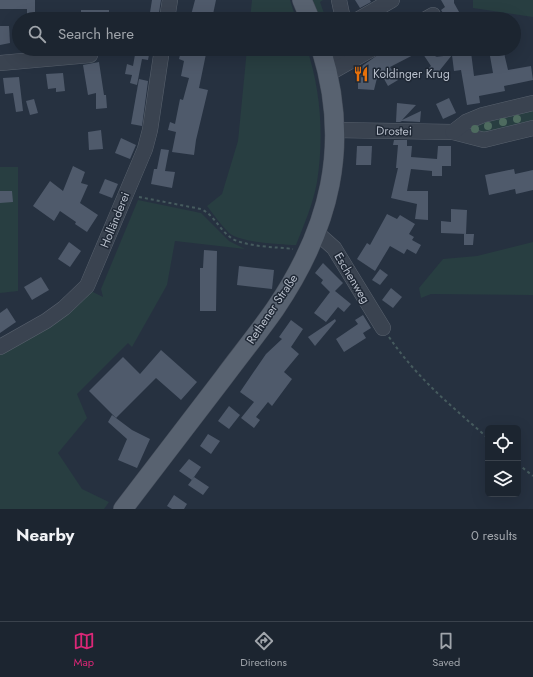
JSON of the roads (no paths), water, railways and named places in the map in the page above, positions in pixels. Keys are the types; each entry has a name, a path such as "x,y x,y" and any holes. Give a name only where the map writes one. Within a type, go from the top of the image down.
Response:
{"main road":[{"path":"302,0 307,12"},
{"name":"Rethener Straße","path":"123,509 275,309 296,274 316,232 326,203 332,177 335,148 335,130 331,92 333,71 325,56"}],"street":[{"path":"168,12 170,0"},
{"path":"339,0 342,12"},
{"path":"371,12 392,0"},
{"path":"0,63 79,56"},
{"name":"Holländerei","path":"0,348 46,321 64,308 87,286 145,149 150,130 161,56"},
{"path":"333,71 339,56"},
{"path":"333,71 360,56"},
{"path":"453,132 466,122 483,115 533,103"},
{"name":"Drostei","path":"335,130 453,132 484,140 533,128"},
{"name":"Eschenweg","path":"316,232 334,248 383,328"}],"place":[{"name":"Koldinger Krug","path":"361,74"}]}
